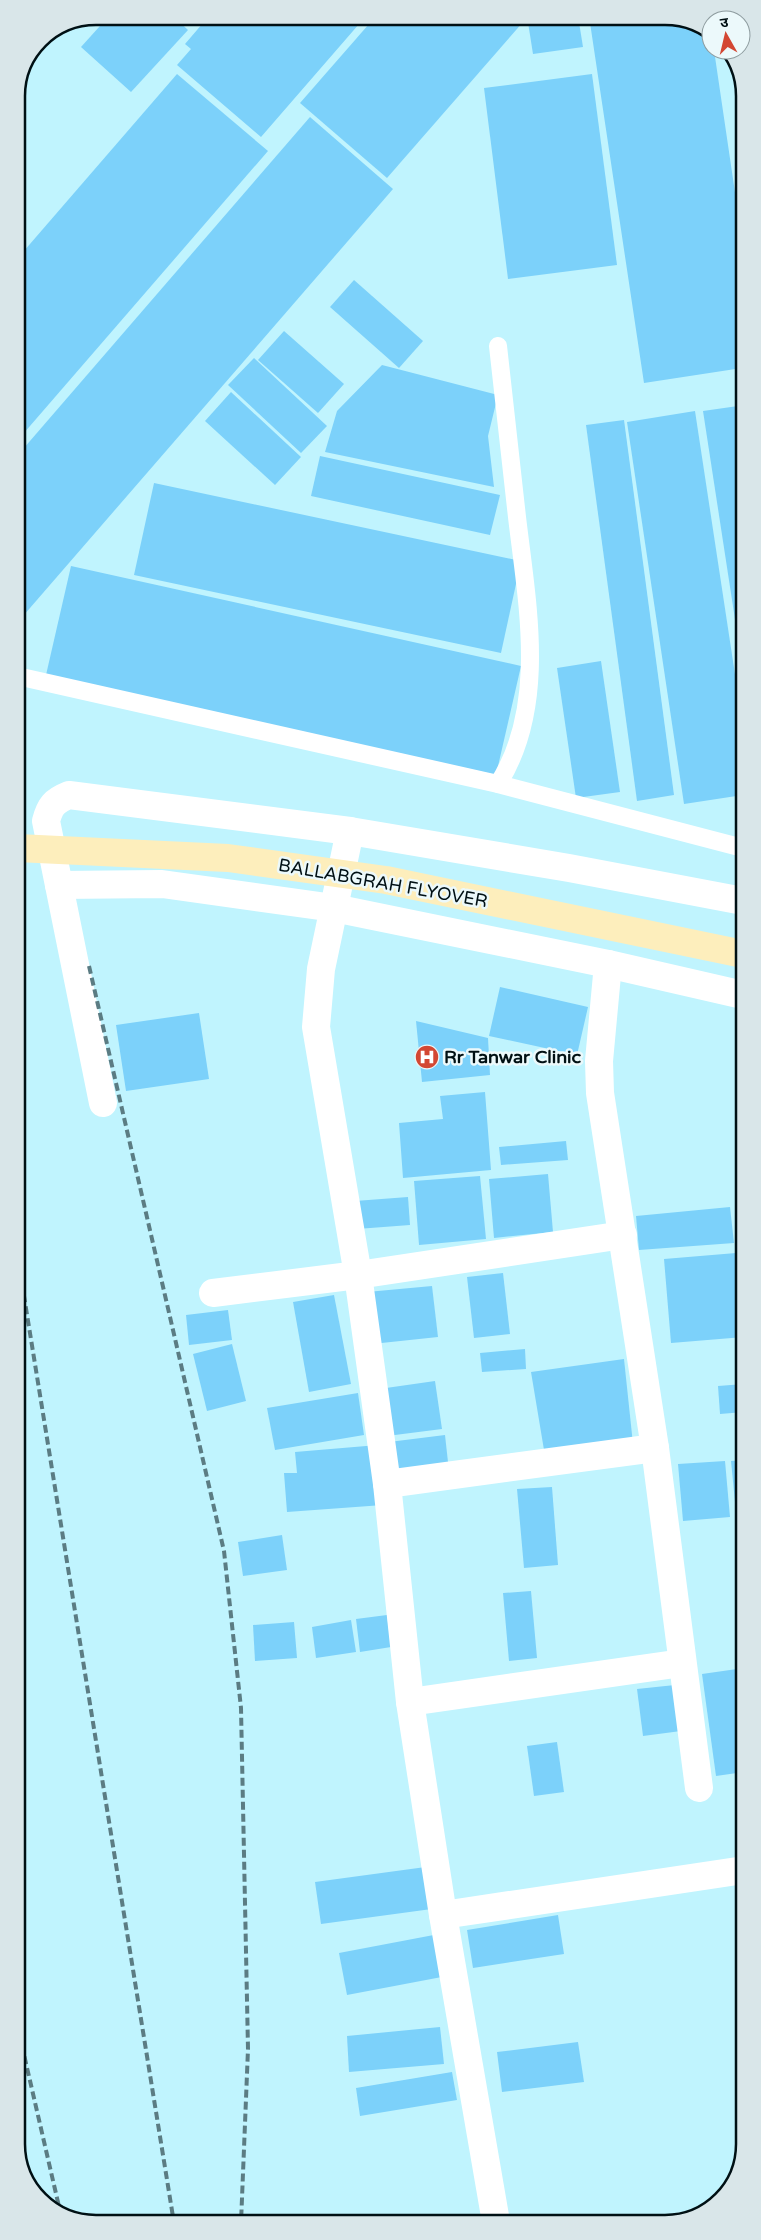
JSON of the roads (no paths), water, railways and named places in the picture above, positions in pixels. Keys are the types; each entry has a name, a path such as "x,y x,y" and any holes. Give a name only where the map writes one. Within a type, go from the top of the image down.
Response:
{"main road":[{"name":"BALLABGRAH FLYOVER","path":"25,848 228,858 386,880 736,953"}],"street":[{"path":"103,1103 46,821 49,807 56,800 69,795 350,830 569,868 736,900"},
{"path":"350,830 321,969 316,1026 358,1275 387,1484 410,1702 443,1915 495,2215"},
{"path":"59,885 162,884 334,908 608,964 736,993"},
{"path":"608,964 600,1042 600,1093 655,1448 699,1788"},
{"path":"213,1293 358,1275 623,1234"},
{"path":"387,1484 655,1448"},
{"path":"410,1702 682,1663"},
{"path":"443,1915 736,1871"}],"lane":[{"path":"498,346 530,634 529,685 520,734 511,765 498,784"},
{"path":"25,678 498,784 736,846"}],"railway":[{"path":"89,966 224,1551 241,1708 248,2049 241,2215"},
{"path":"25,1302 173,2215"},
{"path":"25,2059 58,2203"}],"place":[{"name":"Rr Tanwar Clinic","path":"427,1057"}]}
